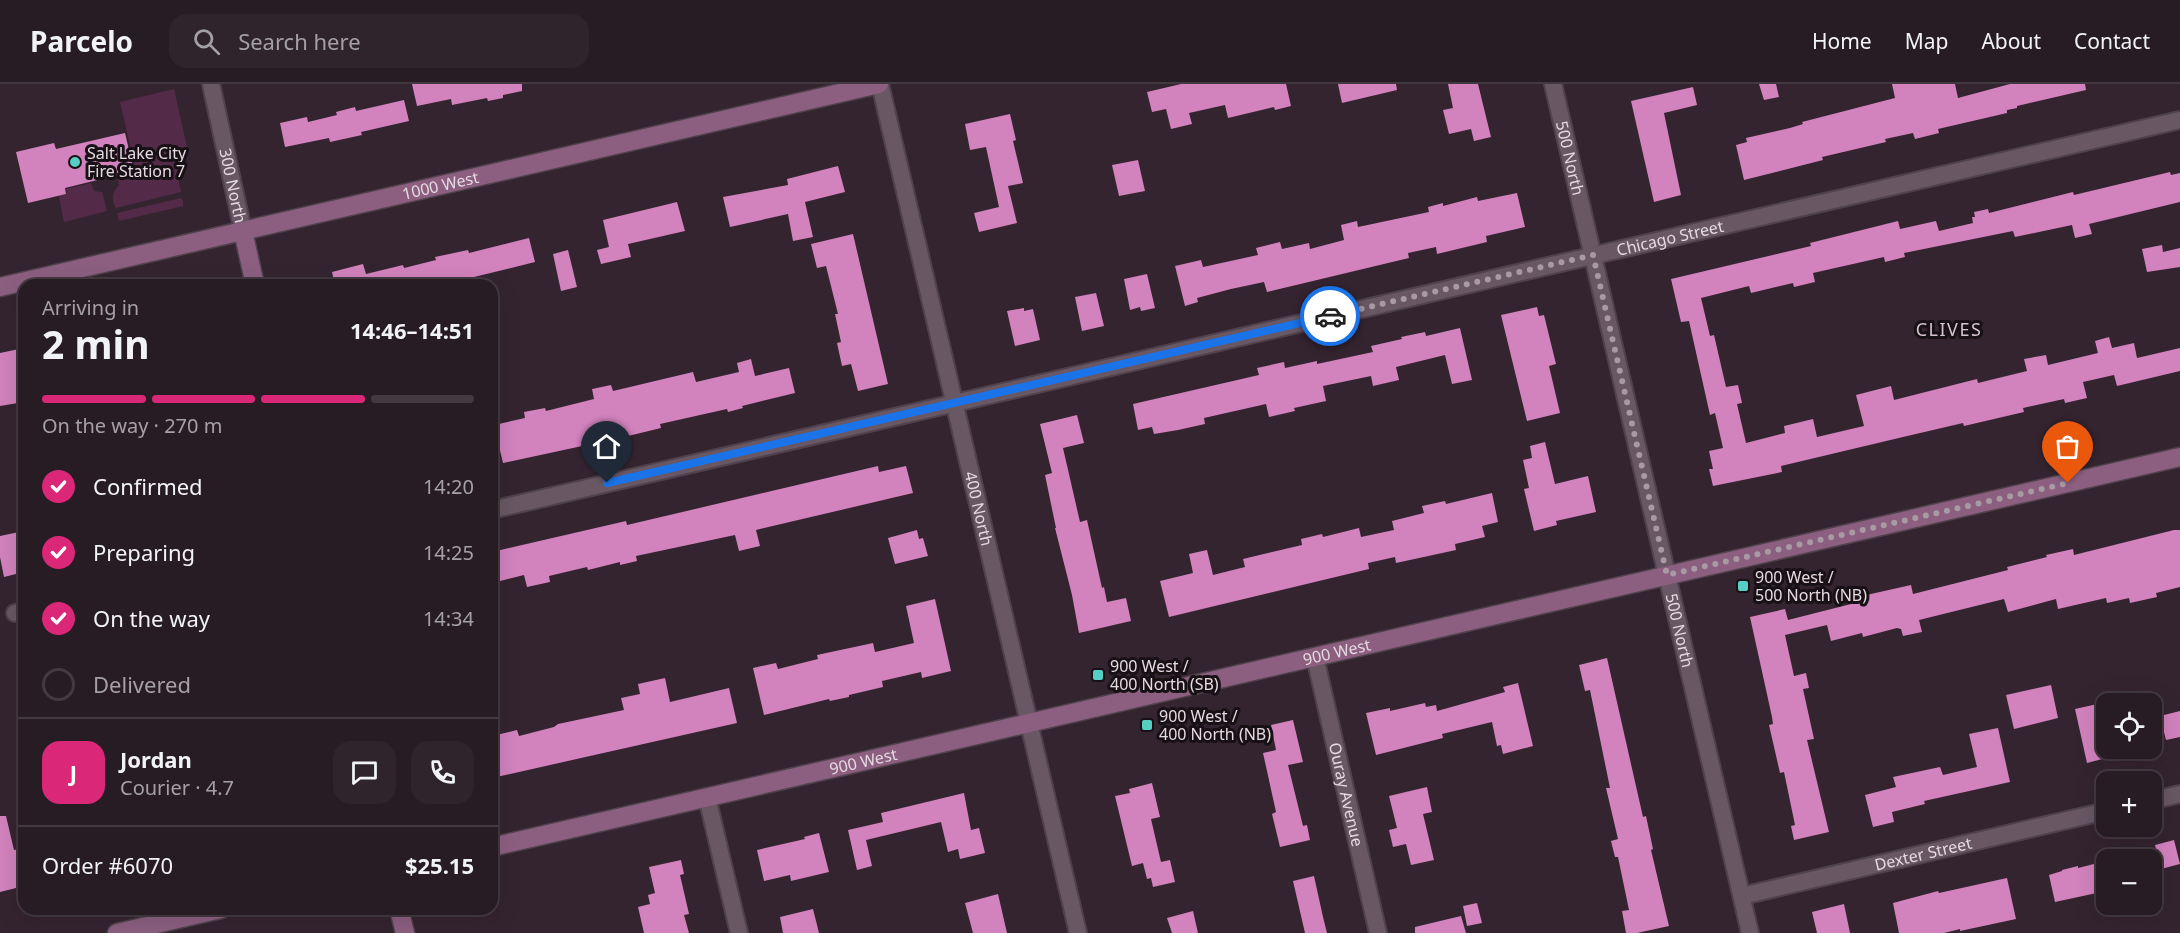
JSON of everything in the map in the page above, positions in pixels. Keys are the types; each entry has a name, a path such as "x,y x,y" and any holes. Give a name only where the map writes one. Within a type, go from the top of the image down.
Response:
{"main road":[{"name":"1000 West","path":"35,279 879,84"},
{"name":"300 North","path":"243,231 254,279"},
{"name":"1000 West","path":"0,287 18,283"},
{"name":"900 West","path":"498,845 2180,457"},
{"path":"117,933 195,915"},
{"path":"400,915 405,933"}],"street":[{"name":"300 North","path":"211,84 243,231"},
{"name":"400 North","path":"879,84 1078,933"},
{"name":"500 North","path":"1552,84 1750,933"},
{"name":"Chicago Street","path":"498,509 2180,120"},
{"name":"Ouray Avenue","path":"1315,657 1378,933"},
{"path":"2162,798 2180,794"},
{"path":"707,797 739,933"},
{"name":"Dexter Street","path":"1742,896 2096,813"}],"shaded area":[{"path":"174,89 188,152 177,174 181,192 116,208 113,199 119,185 117,176 136,171 120,102"},
{"path":"91,183 94,191 102,192 107,211 64,222 59,196 67,194 66,189"},
{"path":"181,198 183,206 119,221 117,213"}],"building":[{"path":"412,84 522,84 522,91 488,101 487,98 452,105 451,99 417,106"},
{"path":"1181,84 1286,84 1291,106 1275,110 1274,107 1228,118 1225,105 1189,113 1192,124 1171,129 1166,109 1152,112 1147,92"},
{"path":"1338,84 1396,84 1397,90 1342,103"},
{"path":"1448,84 1478,84 1491,137 1474,141 1471,129 1449,134 1443,110 1453,108"},
{"path":"1759,84 1776,84 1779,97 1764,100"},
{"path":"1892,84 1955,84 1958,98 2010,84 2085,84 2086,90 2017,106 2017,108 2007,110 2007,113 1938,129 1939,133 1915,139 1913,133 1885,139 1886,142 1822,157 1823,160 1744,180 1736,145 1747,142 1746,138 1895,98"},
{"path":"1693,87 1697,105 1664,113 1681,195 1654,202 1631,101"},
{"path":"404,100 409,121 330,142 329,138 285,147 280,123 307,117 308,122 337,115 336,112 355,107 356,111"},
{"path":"1010,114 1016,140 1013,141 1023,183 1008,186 1017,223 979,232 974,213 999,207 986,147 970,150 965,124"},
{"name":"Salt Lake City Fire Station 7","path":"125,133 134,171 65,188 66,194 28,203 16,152 54,143 56,149"},
{"path":"1138,160 1145,191 1119,196 1112,165"},
{"path":"838,166 845,192 805,202 813,237 793,241 788,214 730,227 723,197 788,185 787,179"},
{"path":"2170,172 2171,175 2180,173 2180,202 2089,224 2092,234 2075,238 2072,225 2015,237 2013,231 1904,253 1905,257 1885,262 1884,257 1813,273 1815,282 1794,287 1793,283 1751,293 1749,286 1701,298 1710,336 1714,335 1726,387 1738,385 1742,403 1737,404 1746,443 1785,433 1784,426 1813,419 1817,437 1864,426 1856,395 1891,386 1894,400 1977,379 1978,383 2027,371 2024,359 2046,355 2048,365 2098,353 2095,341 2109,337 2112,348 2134,343 2137,358 2180,348 2180,371 2117,386 2114,375 2083,382 2087,398 2065,403 2064,399 2023,408 2024,412 1964,426 1963,423 1781,466 1782,472 1713,486 1709,469 1713,469 1709,451 1723,448 1715,413 1710,415 1689,321 1681,322 1671,279 1811,246 1810,243 1898,221 1900,229 1936,221 1939,231 1973,223 1974,212 1988,209 1989,213 2073,192 2074,195"},
{"path":"1517,193 1525,227 1486,236 1487,242 1437,254 1436,247 1408,253 1409,258 1267,292 1264,282 1197,298 1198,302 1185,306 1175,266 1201,260 1203,267 1258,255 1256,248 1280,242 1282,249 1309,243 1310,249 1344,240 1341,225 1357,221 1358,227 1429,212 1428,207 1443,203 1443,206 1477,197 1478,201"},
{"path":"677,202 685,231 628,244 631,257 601,264 597,250 609,247 603,220"},
{"path":"853,234 888,384 858,391 851,364 842,366 837,343 841,342 835,314 838,314 826,266 817,268 811,244"},
{"path":"529,238 535,262 474,277 474,279 334,279 332,272 363,264 366,274 403,265 404,268 436,260 435,257 468,250 469,253"},
{"path":"2162,245 2163,252 2180,248 2180,267 2147,272 2142,249"},
{"path":"568,250 577,287 561,291 553,254"},
{"path":"1147,274 1155,308 1141,311 1140,307 1130,310 1124,279"},
{"path":"1096,293 1104,326 1082,331 1075,297"},
{"path":"1537,307 1539,316 1544,315 1556,364 1549,366 1560,413 1527,421 1501,315"},
{"path":"1024,308 1024,311 1033,309 1040,340 1015,346 1007,311"},
{"path":"1460,328 1472,380 1452,384 1445,355 1396,367 1399,380 1373,386 1371,376 1323,386 1326,401 1294,408 1295,411 1269,417 1266,404 1204,418 1205,424 1178,430 1154,434 1152,427 1138,430 1133,404 1259,375 1257,368 1284,362 1285,368 1317,361 1317,364 1373,352 1371,346 1402,339 1401,337 1425,332 1426,336"},
{"path":"18,349 18,403 0,406 0,353"},
{"path":"751,359 755,376 789,368 795,393 742,406 743,408 728,412 727,409 660,424 661,428 624,437 503,463 498,442 498,424 525,418 524,412 545,408 546,411 594,399 592,389 611,385 613,391 693,372 696,382 739,372 737,363"},
{"path":"1077,415 1084,443 1063,448 1080,522 1087,520 1107,602 1126,598 1131,621 1079,633 1045,475 1052,473 1040,424"},
{"path":"1545,442 1555,484 1588,476 1596,512 1556,521 1557,525 1534,531 1524,489 1529,488 1523,460 1532,458 1530,446"},
{"path":"878,466 879,472 906,466 913,493 756,530 760,546 739,551 735,535 636,556 637,561 620,565 620,562 588,570 587,567 549,576 550,582 527,587 524,575 498,582 498,551 626,521 627,525"},
{"path":"1492,493 1498,522 1482,526 1485,537 1455,544 1456,550 1396,563 1395,557 1368,563 1369,569 1169,617 1160,581 1193,573 1189,554 1207,550 1213,575 1245,567 1243,559 1302,545 1301,539 1322,534 1323,537 1359,528 1361,537 1394,530 1392,521 1424,513 1422,506 1445,501 1446,504"},
{"path":"917,530 919,539 923,538 928,556 895,564 888,538"},
{"path":"2180,530 2180,587 2156,593 2157,597 2130,603 2129,598 2107,603 2106,598 2058,609 2056,599 2008,612 2004,599 1919,620 1922,632 1903,636 1901,629 1897,628 1863,637 1862,633 1831,641 1827,625 1785,635 1794,676 1806,673 1809,688 1803,689 1814,739 1807,740 1829,832 1794,840 1791,826 1795,825 1784,772 1780,773 1769,725 1773,724 1772,717 1750,617 1785,609 1788,620 1855,603 1853,598 1911,585 1913,594 2008,570 2007,567 2047,557 2046,555 2073,549 2074,555"},
{"path":"18,532 18,574 4,577 0,557 0,536"},
{"path":"935,599 951,671 922,678 921,672 882,681 883,687 849,695 849,697 830,701 829,699 764,715 753,668 776,663 778,669 818,659 817,655 873,643 875,652 914,643 906,606"},
{"path":"1607,658 1643,817 1646,816 1653,849 1651,850 1669,926 1637,933 1626,933 1622,911 1629,910 1618,857 1615,857 1611,841 1618,839 1606,788 1610,788 1590,690 1585,691 1579,665"},
{"path":"665,678 670,702 729,688 737,723 498,777 498,735 517,730 519,736 558,724 624,710 621,698 640,694 638,684"},
{"path":"1518,683 1533,746 1503,754 1501,745 1497,746 1492,722 1442,734 1443,738 1376,755 1366,713 1390,708 1390,711 1425,703 1426,707 1436,705 1437,711 1505,692 1503,687"},
{"path":"2051,685 2058,718 2014,729 2006,695"},
{"path":"2096,704 2096,759 2102,759 2087,763 2075,709"},
{"path":"2180,711 2180,737 2166,740 2162,716"},
{"path":"1293,720 1303,762 1288,765 1303,826 1307,825 1310,840 1280,847 1272,814 1276,812 1263,753 1276,750 1271,725"},
{"path":"1998,728 2010,782 1924,801 1925,804 1892,812 1894,822 1873,827 1865,795 1896,787 1893,777 1940,767 1943,775 1977,767 1969,734"},
{"path":"1152,783 1160,817 1151,819 1161,862 1170,860 1175,882 1153,887 1151,878 1147,879 1143,863 1132,866 1115,796 1130,793 1129,789"},
{"path":"1427,787 1432,812 1423,814 1434,860 1411,865 1406,844 1393,847 1389,830 1397,828 1389,796"},
{"path":"964,793 971,830 979,828 985,853 960,859 958,849 948,852 941,822 866,840 872,866 857,870 848,830 883,822 881,813"},
{"path":"0,816 6,816 14,850 18,849 18,888 0,892"},
{"path":"819,833 829,872 791,881 790,875 764,881 757,850 805,839 804,837"},
{"path":"2174,840 2180,864 2162,869 2162,849 2156,849 2155,845"},
{"path":"681,860 684,874 680,875 689,914 684,915 689,933 644,933 638,907 650,904 648,895 655,893 649,867"},
{"path":"2096,864 2096,893 2055,902 2049,875 2078,866 2078,868"},
{"path":"1314,876 1327,933 1305,933 1293,881"},
{"path":"2007,878 2016,919 1944,933 1899,933 1893,903 1938,891 1939,893"},
{"path":"998,894 1007,933 973,933 965,903"},
{"path":"1477,903 1482,923 1467,926 1463,906"},
{"path":"1844,904 1850,933 1817,933 1812,912"},
{"path":"813,909 819,933 783,933 780,917"},
{"path":"1193,911 1198,933 1172,933 1167,918"},
{"path":"1461,916 1466,933 1415,933 1415,927"}],"way so far":[{"path":"1330,316 1593,255 1667,575 2068,483"}],"place":[{"name":"Salt Lake City Fire Station 7","path":"75,162"},
{"name":"900 West / 500 North (NB)","path":"1743,586"},
{"name":"900 West / 400 North (SB)","path":"1098,675"},
{"name":"900 West / 400 North (NB)","path":"1147,725"}],"district":[{"name":"CLIVES","path":"1949,330"}],"route":[{"path":"607,483 1330,316"}]}
